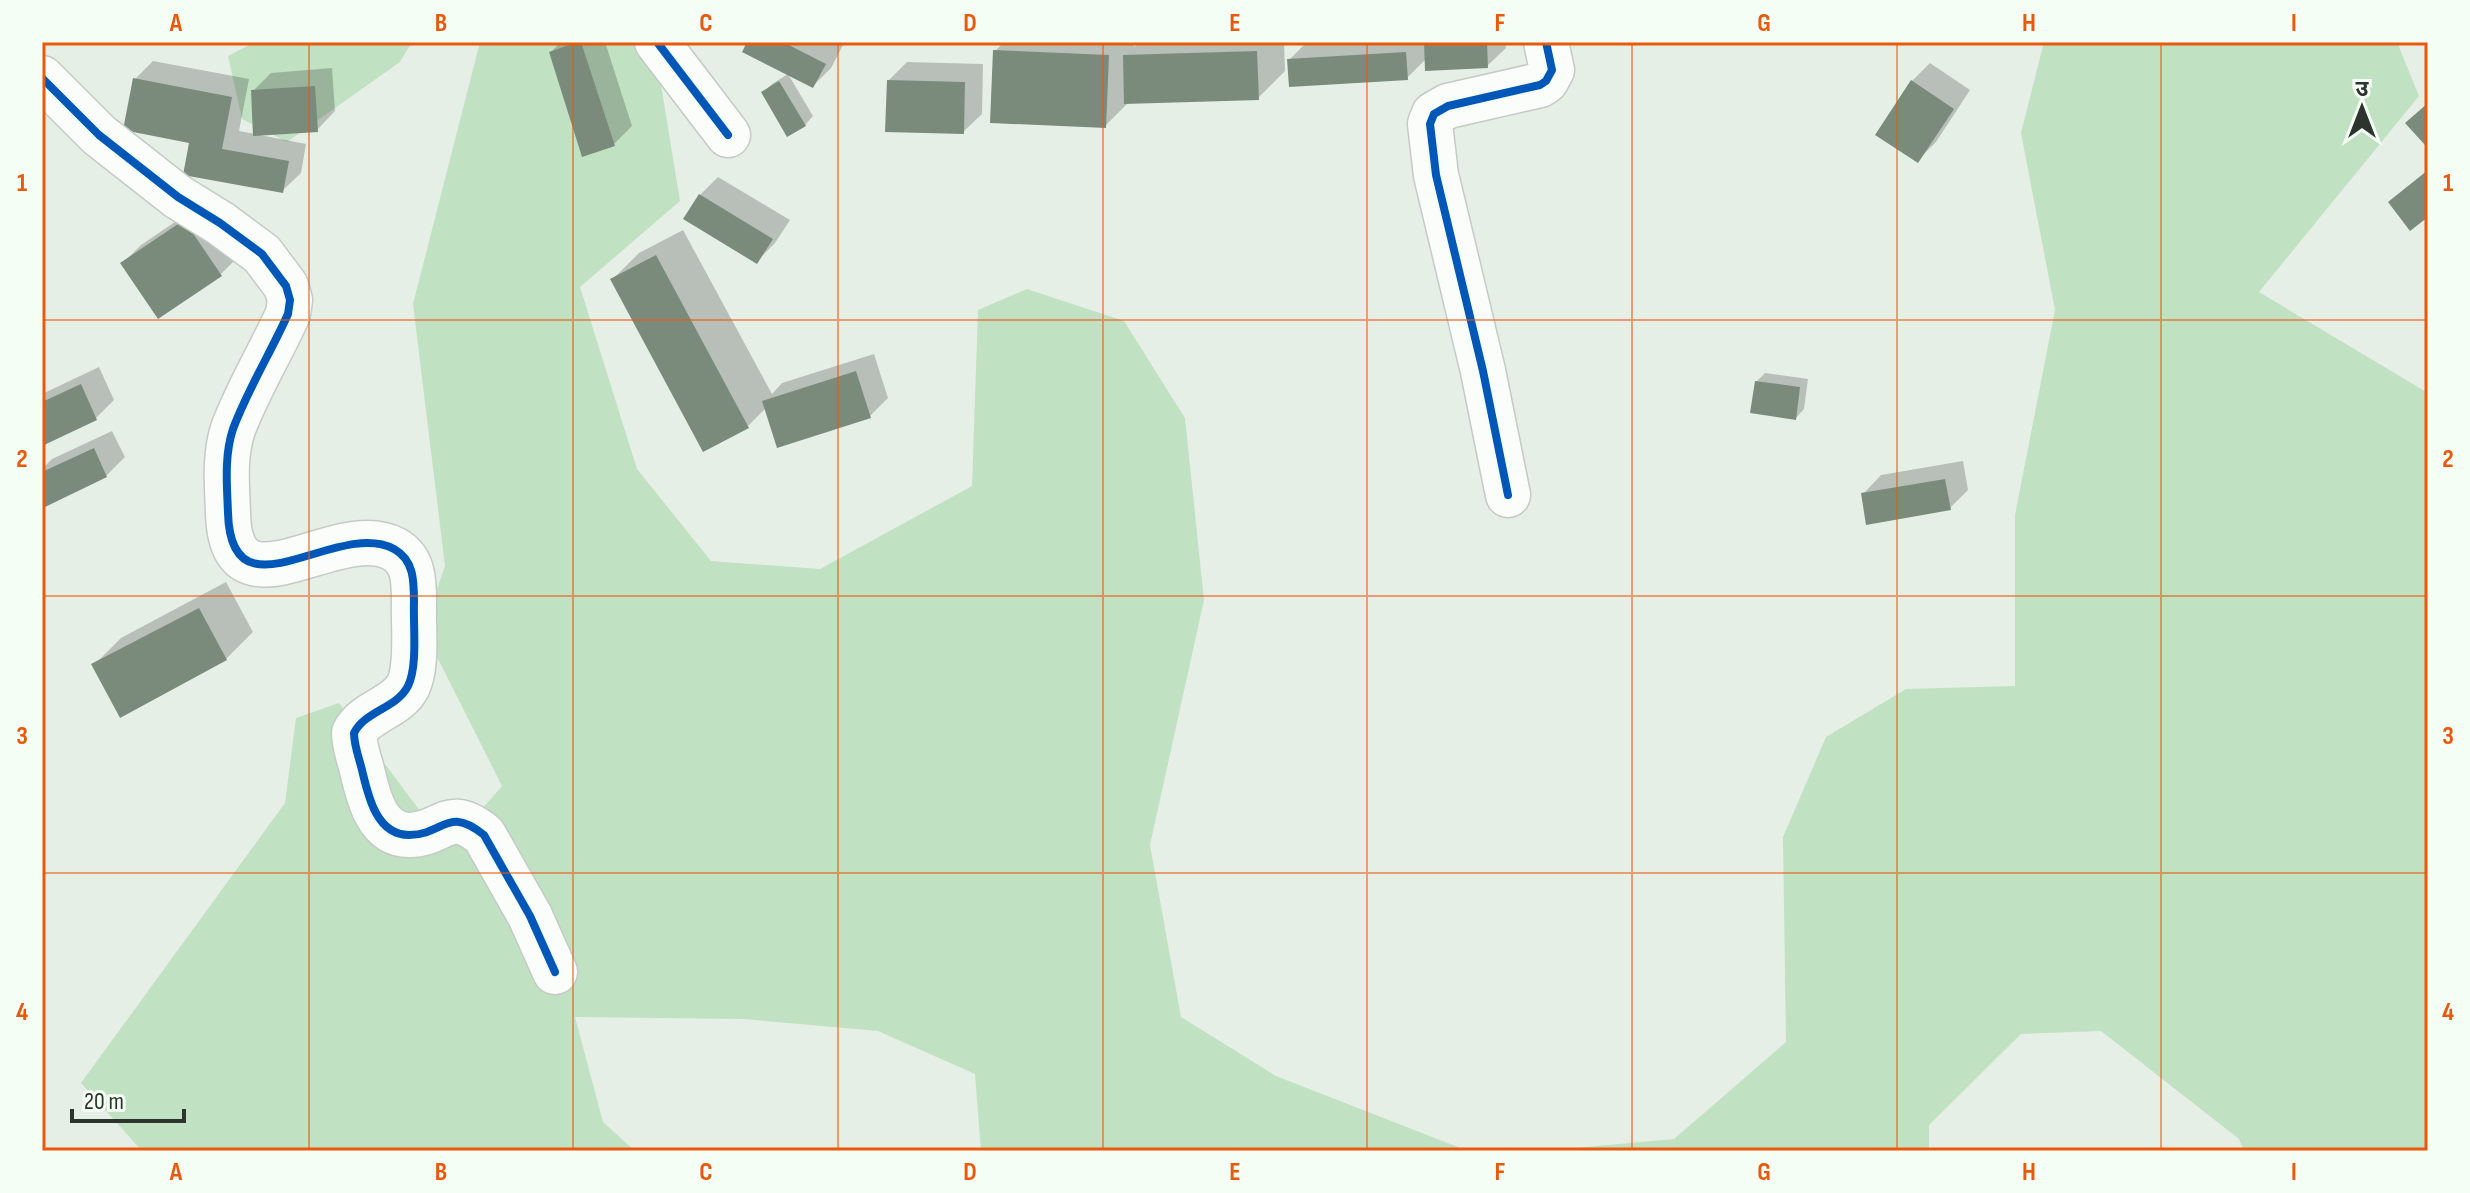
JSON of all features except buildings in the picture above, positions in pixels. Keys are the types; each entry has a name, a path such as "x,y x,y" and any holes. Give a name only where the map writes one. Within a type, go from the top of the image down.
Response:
{"street":[{"path":"657,42 728,135"},
{"path":"1508,495 1483,371 1436,175 1430,124 1434,114 1448,106 1546,81 1552,70 1546,42"},
{"path":"42,78 99,135 178,197 262,254 286,286 290,300 288,314 233,428 227,452 229,530 234,548 242,559 257,565 279,564 350,543 388,546 402,553 412,567 414,590 410,682 401,696 362,722 354,733 372,806 388,827 400,834 410,836 453,821 462,821 484,835 530,916 555,972"}],"green space":[{"path":"255,42 412,42 400,62 287,142 242,119 228,56"},
{"path":"480,42 654,42 680,201 580,287 637,469 711,561 820,569 972,486 978,310 1027,289 1124,321 1185,418 1204,600 1150,845 1181,1017 1276,1076 1468,1151 981,1151 975,1074 878,1031 743,1019 575,1017 603,1122 635,1151 142,1151 81,1083 285,803 296,718 339,703 448,848 502,786 423,629 445,566 413,304"},
{"path":"2044,42 2397,42 2419,96 2259,292 2428,393 2428,1151 2244,1151 2239,1139 2101,1031 2021,1034 1929,1125 1929,1151 1542,1151 1674,1139 1786,1042 1783,837 1826,737 1906,689 2015,686 2015,515 2055,310 2021,133"}],"cycle path":[{"path":"657,42 728,135"},
{"path":"1508,495 1483,371 1436,175 1430,124 1434,114 1448,106 1546,81 1552,70 1546,42"},
{"path":"42,78 99,135 178,197 262,254 286,286 290,300 288,314 230,439 227,492 234,545 247,561 267,565 344,546 370,543 394,549 406,559 414,586 411,678 396,700 366,719 354,733 371,802 381,821 398,833 421,834 446,824 462,822 484,835 530,916 555,972"}]}
